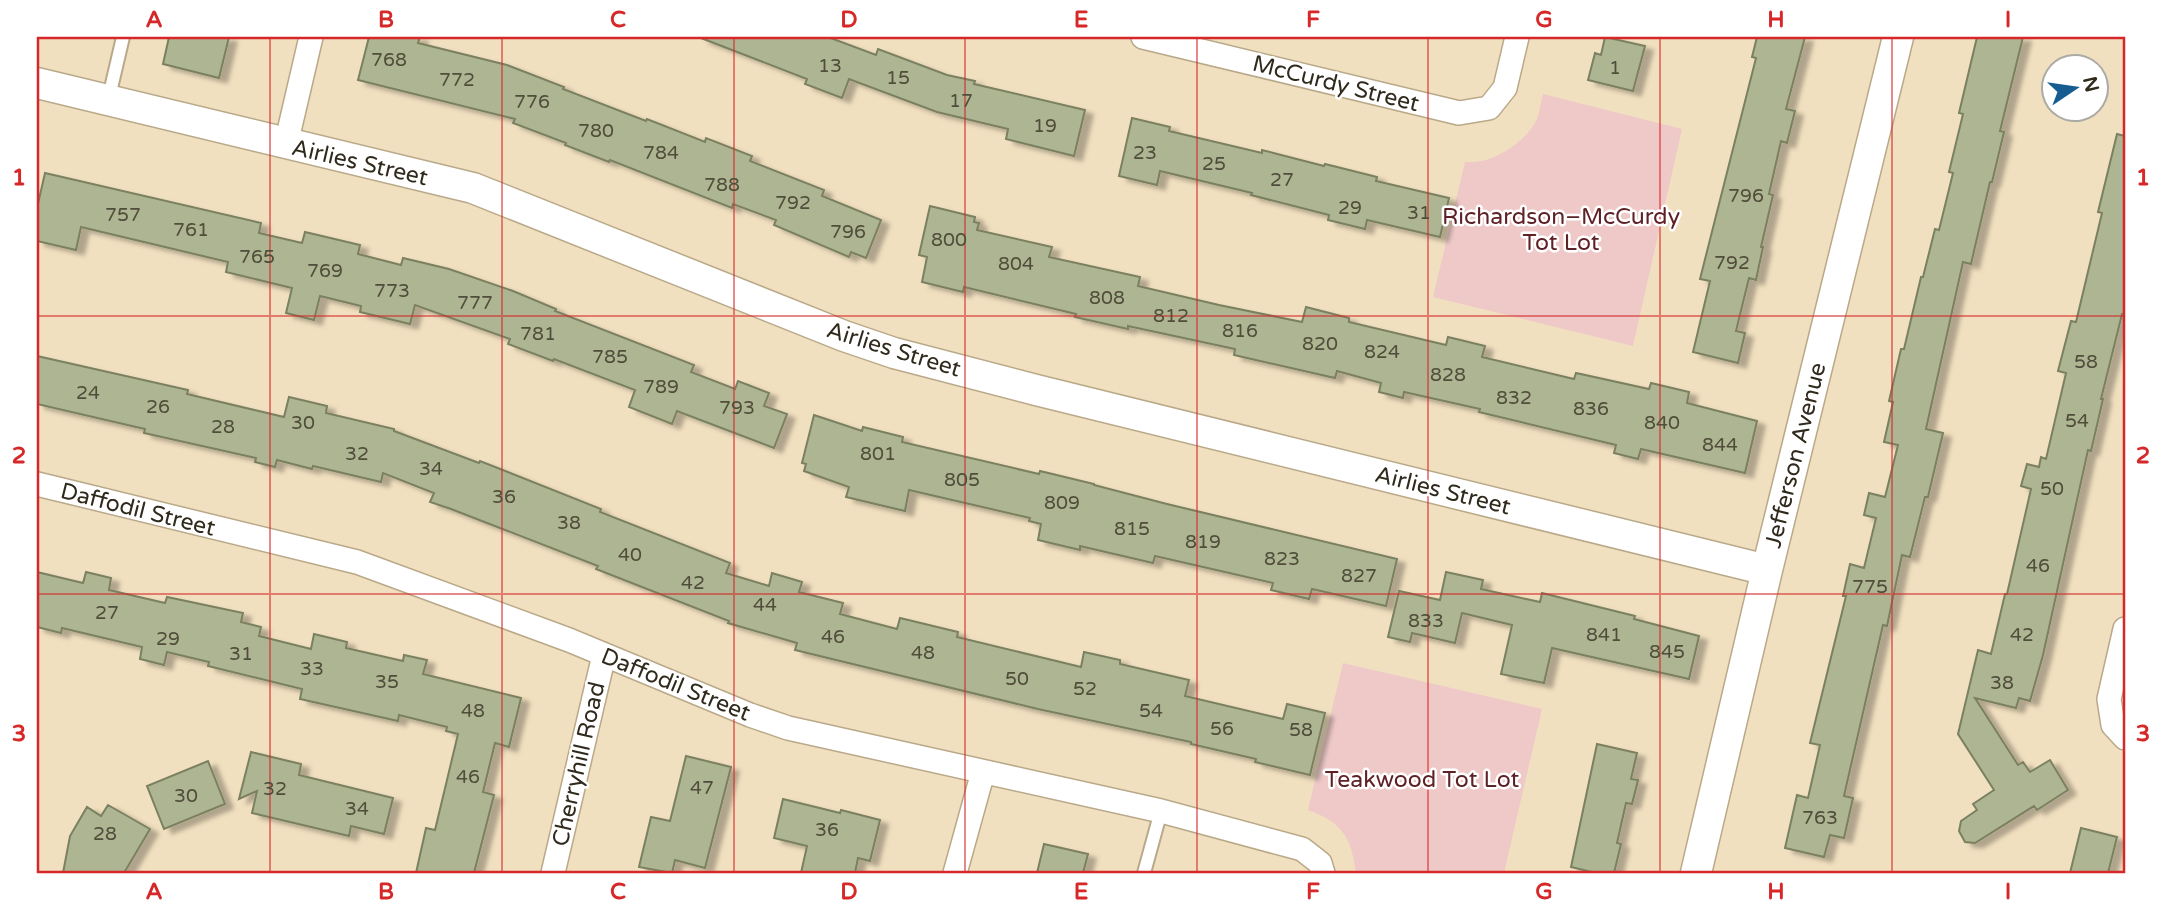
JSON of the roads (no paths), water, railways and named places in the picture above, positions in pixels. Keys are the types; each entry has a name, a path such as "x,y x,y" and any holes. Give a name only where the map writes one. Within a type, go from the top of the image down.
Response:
{"street":[{"path":"286,144 310,37"},
{"name":"McCurdy Street","path":"1144,37 1459,113 1489,108 1505,88 1517,37"},
{"name":"Jefferson Avenue","path":"1696,873 1767,570 1898,37"},
{"name":"Airlies Street","path":"37,83 474,188 844,336 894,353 1767,570"},
{"name":"Daffodil Street","path":"37,484 357,562 543,630 788,728 1161,811 1302,849 1322,868"},
{"path":"2125,629 2109,699 2113,725 2125,738"},
{"name":"Cherryhill Road","path":"553,873 604,655"},
{"path":"956,873 983,772"}],"lane":[{"path":"108,100 123,37"},
{"path":"1144,873 1161,811"}],"park label":[{"name":"Richardson–McCurdy Tot Lot","path":"1561,229"},
{"name":"Teakwood Tot Lot","path":"1422,779"}]}
